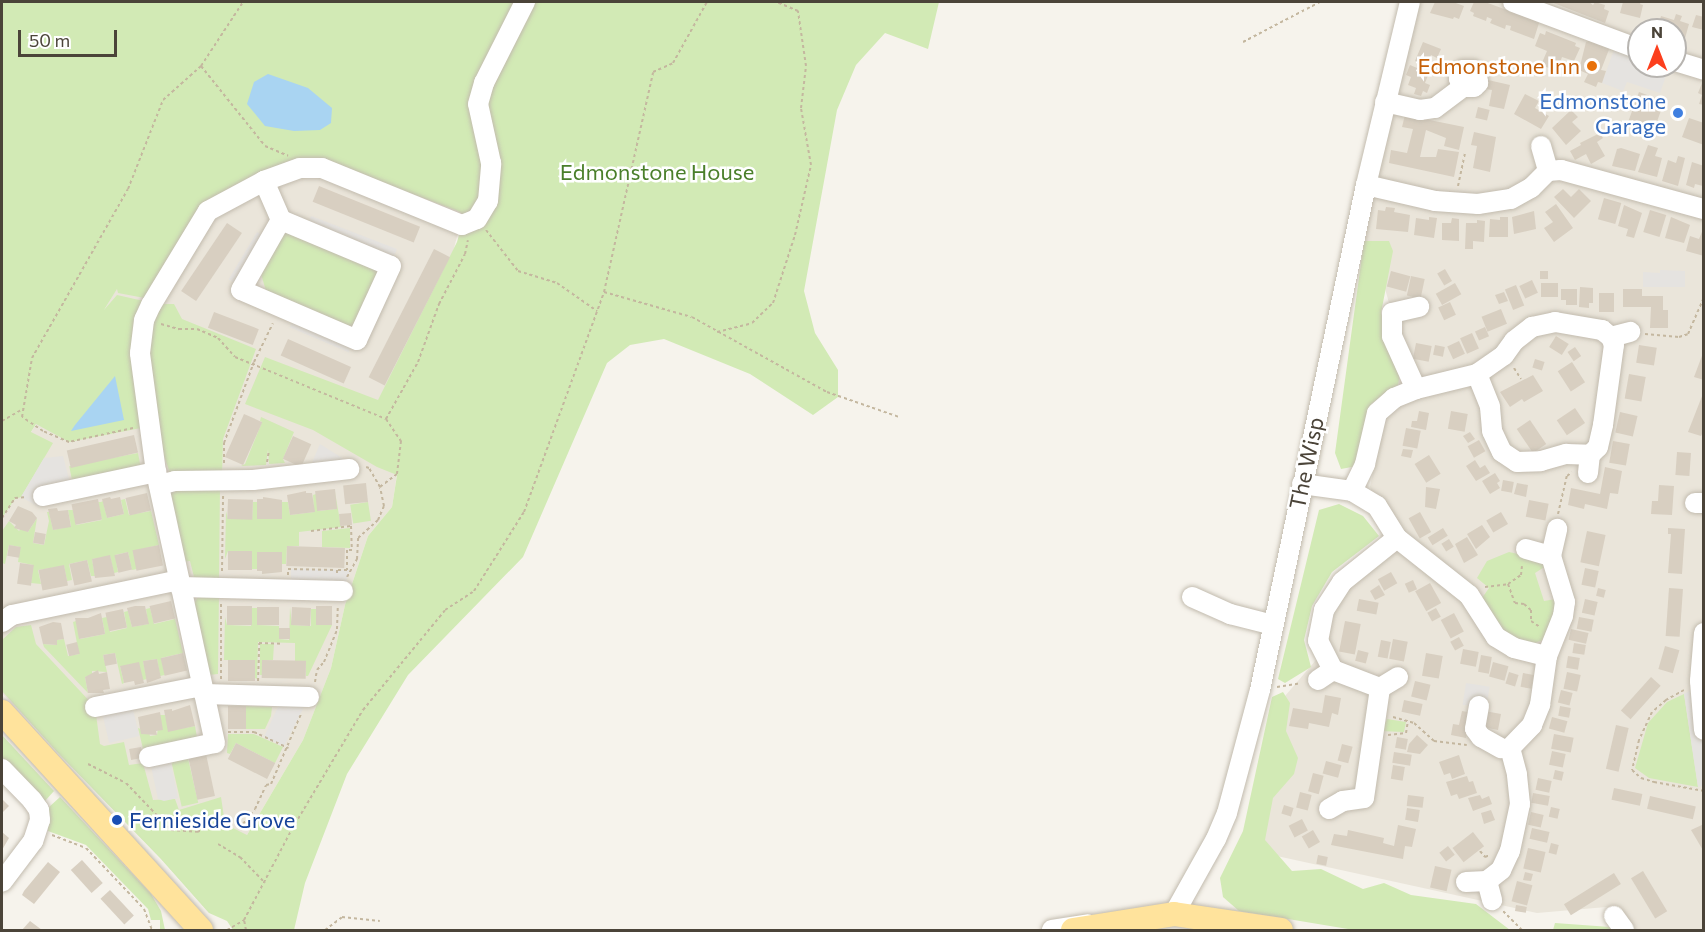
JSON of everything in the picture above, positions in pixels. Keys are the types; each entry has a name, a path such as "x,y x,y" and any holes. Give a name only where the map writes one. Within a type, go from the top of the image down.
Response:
{"main road":[{"path":"2,712 201,930"},
{"path":"173,898 178,930"},
{"path":"1073,930 1174,914 1281,930"}],"street":[{"path":"149,757 215,743 158,478 140,352 144,320 208,212 264,181 300,168 322,168 462,225 474,220 488,201 491,163 478,104 484,83 525,2"},
{"name":"The Wisp","path":"1174,914 1216,839 1227,813 1260,690 1366,185 1410,2"},
{"path":"1513,2 1627,45"},
{"path":"1687,65 1704,70"},
{"path":"1385,102 1429,110 1463,87"},
{"path":"1541,146 1548,171"},
{"path":"1366,185 1455,203 1478,204 1511,199 1531,188 1548,171 1561,170 1704,209"},
{"path":"264,181 281,220 391,266 357,340 241,290 281,220"},
{"path":"1416,388 1392,336 1392,314 1419,307"},
{"path":"1352,491 1365,464 1370,433 1377,413 1394,398 1416,388 1478,374 1504,355 1514,341 1532,327 1555,322 1621,334 1614,345 1598,447 1589,464 1566,454 1541,461 1517,462 1502,452 1492,431 1490,407 1478,374"},
{"path":"43,496 158,478 175,481 253,480 349,469"},
{"path":"1302,484 1352,491 1377,506 1397,538 1469,595 1496,637 1514,648 1547,656"},
{"path":"1500,748 1532,725 1540,705 1547,656 1553,636 1563,616 1565,602 1551,556 1557,529"},
{"path":"1397,538 1342,582 1324,610 1318,641 1325,675 1380,688 1398,677"},
{"path":"1526,549 1551,556"},
{"path":"2,622 12,615 179,584 340,591"},
{"path":"1192,597 1230,614 1273,625"},
{"path":"1704,633 1700,681 1704,730"},
{"path":"1329,809 1343,801 1371,803 1374,724 1380,688"},
{"path":"95,707 203,690 309,697"},
{"path":"1466,882 1490,891 1510,851 1520,804 1517,774 1500,748 1481,737 1475,729 1479,706"},
{"path":"2,769 39,820 3,878"},
{"path":"1052,930 1137,915 1164,906 1185,893"}],"path":[{"path":"151,426 69,442 43,431 22,417 32,358 128,189 163,100 201,66 243,2"},
{"path":"227,930 244,920 292,829 363,710 445,609 474,591 524,512 604,292 653,72 674,63 707,2"},
{"path":"717,332 752,323 773,303 795,235 811,165 801,108 806,66 798,11 777,2"},
{"path":"1243,42 1320,2"},
{"path":"201,66 265,146 292,158 300,168"},
{"path":"1455,203 1465,152"},
{"path":"474,220 518,271 557,283 597,311"},
{"path":"386,419 418,362 439,304 465,254 474,220"},
{"path":"604,292 692,317 827,392 899,417"},
{"path":"1621,334 1679,337 1688,334 1704,297"},
{"path":"144,320 179,329 197,329 218,338 235,357 386,419 401,441 397,474 380,488"},
{"path":"1510,364 1521,379"},
{"path":"2,421 24,409"},
{"path":"1557,529 1567,476 1589,464"},
{"path":"2,518 15,498 43,496"},
{"path":"311,531 351,526 351,550 347,550 347,570 337,570 340,591"},
{"path":"1469,595 1487,586 1508,584 1521,575 1526,549"},
{"path":"1508,584 1515,603 1524,604 1531,610 1531,621 1553,636"},
{"path":"258,695 259,643 284,644"},
{"path":"1260,690 1325,675"},
{"path":"1700,681 1666,700 1652,712 1639,740 1632,770 1641,778 1654,782 1704,791"},
{"path":"1374,724 1393,736 1406,733 1408,721"},
{"path":"1374,724 1408,721 1434,741 1500,748"},
{"path":"213,732 254,732 288,748"},
{"path":"39,820 86,848 144,909 152,930"},
{"path":"218,844 240,857 265,884"},
{"path":"1490,891 1522,930"},
{"path":"326,930 328,926 342,918 380,921"},
{"path":"244,920 246,930"}],"shaded area":[{"path":"1417,2 1703,2 1703,930 1634,930 1618,906 1537,913 1263,853 1279,703 1316,660 1312,639 1329,591 1389,537 1370,487 1403,321 1389,303 1378,263 1359,236"},
{"path":"1614,50 1627,55 1627,78 1665,78 1660,93 1627,82 1623,91 1602,83"},
{"path":"346,54 494,90 397,474 392,507 368,536 345,605 331,668 303,740 247,835 209,913 161,859 2,693 2,481 193,161"},
{"path":"311,216 397,249 393,259 307,226"},
{"path":"257,232 267,238 239,285 229,279"},
{"path":"1660,270 1685,271 1685,287 1643,287 1643,272 1660,273"},
{"path":"294,317 353,342 349,352 290,327"},
{"path":"320,444 350,463 310,467"},
{"path":"63,456 72,490 43,496 39,507 21,497 44,458"},
{"path":"291,569 350,570 343,591 291,589"},
{"path":"1466,683 1490,687 1486,708 1463,705"},
{"path":"1694,688 1703,748 1703,786 1698,787 1684,694"},
{"path":"283,696 309,697 284,746 264,737"},
{"path":"131,700 139,736 109,743 101,707"},
{"path":"169,753 178,798 164,801 158,799 149,757"}],"green space":[{"name":"Edmonstone House","path":"2,2 939,2 928,49 885,33 856,65 837,110 804,291 815,333 838,370 838,397 813,415 750,374 664,339 630,345 607,363 523,557 408,675 347,774 305,883 294,930 233,930 227,921 209,913 2,691 2,640 16,627 31,625 36,644 95,707 100,744 104,746 124,742 129,765 143,763 153,800 175,799 179,810 221,797 225,824 247,835 303,740 331,668 345,605 368,536 392,507 397,475 377,467 313,430 245,404 265,357 378,400 457,242 462,225 471,220 458,211 332,164 296,162 233,186 206,208 150,299 118,293 117,289 104,310 117,295 148,302 131,344 146,427 69,442 36,424 31,432 53,443 21,497 15,499 2,518"},
{"path":"286,229 382,269 354,328 266,291 261,274"},
{"path":"1364,241 1389,241 1393,251 1381,313 1400,374 1398,385 1371,404 1357,466 1341,469 1335,453"},
{"path":"159,304 174,304 182,319 256,349 223,439 222,476 171,476 164,456 147,354 151,321"},
{"path":"261,417 294,432 283,459 285,463 269,464 268,449 266,465 241,466 245,464 262,422"},
{"path":"138,453 141,468 72,481 69,466"},
{"path":"220,486 219,582 195,581 190,561 182,562 168,502 173,489"},
{"path":"335,492 341,527 299,532 299,546 287,546 286,564 282,564 282,552 257,552 257,569 252,569 252,551 228,551 225,559 226,511 228,519 252,519 253,502 257,502 257,519 282,519 282,502 288,502 290,515 314,512 313,495 316,494 318,511 336,509"},
{"path":"125,499 129,515 151,511 159,545 133,551 137,569 132,570 128,552 115,555 118,572 114,573 110,556 92,559 95,576 91,576 87,560 69,564 72,580 67,581 64,566 38,570 41,584 31,583 33,565 18,562 20,547 9,545 5,564 2,563 2,531 9,521 19,531 21,528 28,532 37,518 33,543 44,545 49,521 47,512 49,512 53,530 71,526 68,510 73,510 76,525 102,520 98,502 103,501 107,518 124,514 121,500"},
{"path":"368,502 371,521 353,524 350,505"},
{"path":"1339,504 1363,516 1379,536 1332,572 1312,606 1304,640 1311,667 1285,683 1278,679 1319,510"},
{"path":"350,528 350,548 322,547 322,531"},
{"path":"1509,552 1536,558 1546,566 1535,573 1544,601 1556,599 1557,610 1543,640 1532,644 1511,640 1497,630 1482,598 1489,588 1477,578 1487,561"},
{"path":"197,593 219,593 218,674 209,675 192,606 198,597"},
{"path":"290,607 292,625 311,626 311,609 316,609 316,624 332,625 308,676 306,676 306,661 295,661 295,643 258,642 257,679 255,678 255,660 224,660 225,617 227,625 251,626 252,608 257,608 257,625 279,626 279,639 289,640"},
{"path":"150,608 154,624 175,619 183,653 161,658 165,675 160,676 157,659 143,661 147,679 143,680 120,666 124,683 122,684 115,653 103,655 107,672 92,671 92,675 85,677 88,693 44,647 43,644 57,645 57,640 64,639 68,656 79,654 73,622 76,621 80,639 105,634 102,618 107,617 110,632 127,628 124,612 128,611 132,627 148,624 146,609"},
{"path":"260,644 274,644 273,660 262,660 262,675 260,675"},
{"path":"1283,692 1290,703 1286,731 1298,758 1294,774 1273,798 1265,840 1292,871 1321,869 1363,889 1384,883 1411,895 1476,904 1510,930 1354,930 1239,911 1223,897 1220,878 1243,831 1272,697"},
{"path":"1684,694 1698,787 1649,778 1635,768 1648,723 1667,702"},
{"path":"246,706 272,707 265,729 246,729"},
{"path":"160,715 165,715 169,731 195,726 198,743 144,753 138,728 149,732 150,736 157,735"},
{"path":"1387,719 1406,722 1404,732 1381,731"},
{"path":"228,734 254,734 283,747 275,763 236,743 230,754 227,753"},
{"path":"2,735 54,791 45,801 2,757"},
{"path":"187,754 198,803 182,807 170,758"},
{"path":"60,797 151,894 161,911 165,930 154,930 160,929 160,920 151,920 148,909 86,845 48,831 48,808"},
{"path":"1555,923 1610,927 1613,930 1553,930"}],"water":[{"path":"268,74 308,88 332,108 331,123 320,130 294,131 265,126 247,104 254,82"},
{"path":"115,376 124,420 71,431 75,425"}],"building":[{"path":"1435,2 1453,2 1464,6 1459,19 1430,13"},
{"path":"1474,2 1485,2 1539,23 1534,39 1510,30 1511,26 1506,25 1505,29 1490,23 1492,19 1487,17 1486,21 1473,16 1474,13 1470,11"},
{"path":"1551,2 1589,2 1593,5 1595,2 1605,5 1604,9 1609,11 1605,23"},
{"path":"1623,2 1641,2 1640,4 1643,5 1640,18 1620,13"},
{"path":"1696,15 1704,17 1704,30 1692,27"},
{"path":"1546,31 1576,43 1575,46 1580,48 1574,61 1562,57 1557,71 1541,65 1547,51 1535,46 1540,33 1545,35"},
{"name":"Edmonstone Inn","path":"1590,40 1610,47 1601,70 1606,71 1602,83 1598,82 1596,87 1584,82 1588,74 1579,70 1586,42"},
{"path":"1423,42 1441,49 1437,58 1431,55 1426,66 1415,61"},
{"path":"1410,65 1429,73 1425,83 1430,85 1427,93 1423,91 1421,96 1414,94 1416,88 1408,85 1411,77 1406,75"},
{"path":"1704,78 1704,105 1699,104 1702,95 1698,93"},
{"path":"1488,80 1510,85 1504,109 1489,106 1492,90 1486,89"},
{"path":"1639,92 1664,101 1654,129 1629,120"},
{"path":"1525,94 1539,101 1535,108 1549,116 1541,129 1514,114"},
{"path":"1478,107 1490,110 1487,121 1475,118"},
{"path":"1571,110 1578,117 1572,122 1581,131 1566,145 1552,128"},
{"path":"1405,115 1464,127 1459,150 1444,146 1446,138 1426,130 1420,157 1436,157 1438,149 1459,152 1454,177 1389,163 1391,150 1407,153 1413,129 1402,127"},
{"path":"1689,118 1704,123 1704,145 1682,137"},
{"path":"1474,132 1496,137 1490,172 1473,168 1477,146 1471,145"},
{"path":"1600,133 1603,138 1597,142 1605,156 1591,164 1586,154 1575,160 1570,151"},
{"path":"1648,145 1658,148 1655,156 1662,158 1657,177 1638,172"},
{"path":"1621,148 1640,154 1635,171 1612,166 1617,149"},
{"path":"1678,156 1685,158 1678,186 1662,181 1668,160 1676,163"},
{"path":"1692,162 1704,166 1703,186 1695,184 1694,188 1686,185"},
{"path":"319,186 420,227 414,243 313,202"},
{"path":"1563,189 1571,197 1579,189 1591,201 1574,218 1554,197"},
{"path":"1604,198 1621,203 1615,224 1598,219"},
{"path":"1556,204 1573,228 1554,242 1544,228 1553,222 1545,212"},
{"path":"1624,205 1642,213 1634,238 1626,236 1628,229 1618,226"},
{"path":"1386,207 1395,208 1394,212 1410,215 1408,232 1376,229 1378,210 1385,211"},
{"path":"1650,210 1666,215 1660,237 1643,232"},
{"path":"1534,211 1536,229 1514,234 1512,217"},
{"path":"1429,217 1437,218 1434,238 1414,235 1416,218 1429,220"},
{"path":"1500,217 1508,217 1508,237 1489,237 1490,219 1500,220"},
{"path":"1671,217 1690,225 1684,243 1665,238"},
{"path":"1452,218 1459,219 1459,241 1442,240 1442,223 1451,223"},
{"path":"1477,220 1485,221 1484,242 1473,241 1473,249 1465,249 1466,223 1477,223"},
{"path":"227,223 242,233 196,301 181,291"},
{"path":"1704,227 1704,256 1686,251 1690,236 1699,239"},
{"path":"434,249 450,257 385,385 369,377"},
{"path":"1445,269 1452,281 1444,286 1437,274"},
{"path":"1391,271 1410,276 1406,292 1387,286"},
{"path":"1540,271 1548,271 1548,279 1540,279"},
{"path":"1411,276 1425,279 1421,298 1407,296"},
{"path":"1532,280 1538,293 1525,299 1519,286"},
{"path":"1455,283 1461,294 1442,305 1436,294"},
{"path":"1541,283 1558,283 1558,297 1541,297"},
{"path":"1516,285 1524,305 1513,310 1505,289"},
{"path":"1580,287 1593,288 1593,303 1589,303 1589,308 1579,307"},
{"path":"1561,289 1577,289 1577,305 1566,305 1566,300 1561,300"},
{"path":"1623,289 1642,289 1642,296 1663,296 1663,310 1668,310 1668,328 1650,328 1651,307 1623,307"},
{"path":"1504,292 1508,301 1499,304 1495,295"},
{"path":"1599,293 1614,293 1614,312 1599,312"},
{"path":"1450,302 1456,315 1444,320 1438,307"},
{"path":"1501,309 1507,324 1488,332 1482,317"},
{"path":"214,312 259,329 253,345 208,328"},
{"path":"1485,327 1489,336 1479,341 1475,331"},
{"path":"1472,333 1479,349 1467,354 1460,338"},
{"path":"1556,336 1569,344 1562,355 1549,347"},
{"path":"288,339 351,367 344,384 281,355"},
{"path":"1459,341 1465,354 1453,359 1447,346"},
{"path":"1416,343 1432,346 1429,362 1413,359"},
{"path":"1435,345 1445,347 1443,357 1433,355"},
{"path":"1639,345 1657,348 1654,366 1636,363"},
{"path":"1575,347 1581,356 1574,361 1568,352"},
{"path":"1704,353 1704,380 1694,377"},
{"path":"1535,359 1545,362 1542,371 1532,368"},
{"path":"1572,362 1585,382 1571,391 1558,371"},
{"path":"1629,374 1646,377 1641,402 1625,399"},
{"path":"1533,375 1543,391 1524,402 1522,399 1510,407 1500,392"},
{"path":"1704,391 1704,430 1701,436 1688,432"},
{"path":"1575,408 1585,423 1567,435 1557,420"},
{"path":"1419,411 1429,413 1426,430 1411,427 1412,421 1417,421"},
{"path":"1451,411 1468,414 1465,432 1448,429"},
{"path":"1620,412 1638,416 1633,437 1615,432"},
{"path":"244,414 262,422 243,465 225,457"},
{"path":"1530,420 1546,444 1533,453 1517,429"},
{"path":"1406,428 1421,431 1417,449 1403,446"},
{"path":"1470,432 1475,439 1468,443 1463,436"},
{"path":"134,435 138,453 71,468 67,451"},
{"path":"293,436 311,444 301,467 283,459"},
{"path":"1479,440 1485,451 1474,458 1468,446"},
{"path":"1613,441 1630,444 1626,466 1609,463"},
{"path":"1403,449 1413,450 1411,458 1401,456"},
{"path":"1677,452 1691,453 1689,476 1675,475"},
{"path":"1429,455 1441,474 1426,483 1415,464"},
{"path":"1475,460 1480,468 1485,465 1490,473 1476,481 1466,466"},
{"path":"1605,467 1622,471 1618,494 1610,493 1607,509 1585,504 1584,509 1568,505 1571,488 1600,494"},
{"path":"1495,473 1500,481 1497,483 1500,488 1490,494 1482,481"},
{"path":"1503,480 1514,482 1512,493 1501,491"},
{"path":"366,483 368,502 345,504 343,485"},
{"path":"1517,483 1528,485 1526,497 1514,494"},
{"path":"1659,485 1674,486 1672,515 1651,514 1652,501 1658,501"},
{"path":"1426,487 1440,489 1436,509 1425,507"},
{"path":"335,489 337,509 317,511 315,491"},
{"path":"306,491 306,493 312,493 315,512 290,515 287,495"},
{"path":"147,493 151,511 130,515 126,498"},
{"path":"110,497 111,499 120,497 124,514 107,518 102,499"},
{"path":"263,497 282,500 282,519 257,519 257,499 263,499"},
{"path":"98,499 102,520 76,525 71,504"},
{"path":"228,499 253,500 252,520 227,519"},
{"path":"1529,500 1549,504 1545,521 1526,517"},
{"path":"18,506 32,512 37,518 28,532 14,528 16,525 9,521"},
{"path":"57,508 58,511 68,510 71,527 53,530 48,509"},
{"path":"1420,512 1431,532 1420,538 1409,518"},
{"path":"1501,512 1508,524 1493,533 1486,520"},
{"path":"351,513 352,525 340,526 339,514"},
{"path":"1482,525 1490,537 1476,549 1467,534"},
{"path":"1443,528 1448,536 1433,545 1428,538"},
{"path":"1668,528 1685,529 1682,574 1668,573 1671,534 1668,534"},
{"path":"1587,531 1606,535 1599,566 1580,562"},
{"path":"35,532 46,534 44,545 33,543"},
{"path":"1467,537 1478,555 1464,563 1455,544"},
{"path":"1449,539 1454,547 1446,551 1441,544"},
{"path":"9,545 21,547 19,558 7,556"},
{"path":"159,545 163,566 137,571 132,550"},
{"path":"287,546 345,548 344,568 286,566"},
{"path":"228,551 252,551 252,570 228,570"},
{"path":"128,552 132,570 118,573 114,555"},
{"path":"257,552 282,552 282,572 262,574 262,571 257,571"},
{"path":"110,555 115,576 95,578 92,559"},
{"path":"87,560 92,581 74,585 69,564"},
{"path":"20,563 34,565 31,586 17,584"},
{"path":"64,565 68,586 42,591 38,570"},
{"path":"1585,568 1599,571 1595,588 1581,585"},
{"path":"1391,572 1397,583 1384,591 1378,579"},
{"path":"1413,580 1417,589 1409,593 1405,584"},
{"path":"1430,583 1441,603 1426,611 1415,591"},
{"path":"1379,585 1385,595 1375,600 1370,591"},
{"path":"1598,588 1606,590 1604,598 1596,596"},
{"path":"1669,588 1683,589 1680,637 1666,636"},
{"path":"1359,599 1379,603 1376,615 1357,611"},
{"path":"1585,599 1598,602 1595,616 1582,613"},
{"path":"171,601 175,619 154,623 150,606"},
{"path":"145,606 149,624 132,627 127,608"},
{"path":"227,606 252,606 252,625 227,625"},
{"path":"316,606 332,606 332,625 316,625"},
{"path":"257,607 279,607 279,625 257,625"},
{"path":"292,607 311,608 310,626 291,625"},
{"path":"1436,608 1441,617 1432,622 1427,613"},
{"path":"123,609 127,628 109,631 105,613"},
{"path":"101,613 105,634 79,639 75,618 88,618"},
{"path":"1454,613 1464,632 1451,639 1441,620"},
{"path":"1579,617 1594,620 1591,632 1577,629"},
{"path":"1345,621 1361,624 1355,654 1339,651"},
{"path":"53,622 61,623 64,639 57,640 57,645 43,644 39,627"},
{"path":"279,628 290,628 290,639 279,639"},
{"path":"1571,629 1589,633 1586,644 1569,640"},
{"path":"1459,637 1464,646 1455,651 1450,642"},
{"path":"1393,639 1408,642 1404,661 1389,659"},
{"path":"1381,640 1391,642 1388,659 1378,657"},
{"path":"77,642 80,654 69,656 66,645"},
{"path":"1574,643 1586,645 1584,655 1572,653"},
{"path":"1665,646 1679,650 1673,673 1658,669"},
{"path":"1463,649 1479,652 1476,667 1460,664"},
{"path":"1358,650 1369,653 1366,663 1355,661"},
{"path":"115,653 117,664 105,666 103,655"},
{"path":"183,653 187,671 165,676 161,658"},
{"path":"1426,653 1443,656 1439,679 1422,676"},
{"path":"1481,655 1492,657 1489,674 1478,672"},
{"path":"1568,656 1580,658 1578,670 1566,668"},
{"path":"157,659 161,678 147,683 143,661"},
{"path":"228,660 255,660 255,681 228,681"},
{"path":"262,660 306,661 306,679 262,678"},
{"path":"139,662 144,683 135,685 134,681 124,683 120,666"},
{"path":"1493,662 1508,666 1505,681 1489,676"},
{"path":"98,670 99,674 107,672 110,689 103,690 104,693 88,693 85,677"},
{"path":"1509,672 1519,675 1515,686 1505,683"},
{"path":"1567,672 1581,675 1577,692 1563,689"},
{"path":"1523,673 1534,675 1531,689 1521,687"},
{"path":"1651,677 1661,686 1631,719 1621,710"},
{"path":"1415,681 1431,685 1427,700 1411,697"},
{"path":"1561,690 1573,693 1569,706 1558,703"},
{"path":"1325,695 1341,698 1338,715 1332,713 1329,727 1309,723 1308,729 1289,726 1293,708 1322,713"},
{"path":"1404,700 1423,704 1420,716 1402,712"},
{"path":"190,705 195,726 168,732 164,710 172,709 172,711"},
{"path":"228,706 246,706 246,729 228,729"},
{"path":"1560,706 1571,708 1569,718 1558,716"},
{"path":"1462,711 1484,715 1485,711 1501,714 1498,730 1469,724 1466,738 1451,735 1453,724 1459,725"},
{"path":"160,712 163,730 156,731 157,735 141,734 138,717"},
{"path":"1552,717 1567,721 1564,733 1549,729"},
{"path":"1616,725 1629,728 1619,772 1606,769"},
{"path":"1554,734 1574,738 1571,753 1551,749"},
{"path":"1417,735 1428,745 1420,754 1407,752 1409,744"},
{"path":"1397,737 1408,739 1406,750 1395,748"},
{"path":"236,743 275,763 267,779 228,759"},
{"path":"1342,744 1353,747 1348,763 1338,760"},
{"path":"141,747 143,758 131,760 129,749"},
{"path":"1552,751 1566,754 1563,768 1549,765"},
{"path":"1394,752 1412,755 1410,766 1392,763"},
{"path":"206,754 215,796 197,800 188,758"},
{"path":"1459,755 1465,774 1452,779 1450,773 1444,775 1439,762"},
{"path":"1326,761 1341,765 1338,778 1323,774"},
{"path":"1393,765 1405,767 1403,781 1391,779"},
{"path":"1555,770 1564,772 1562,781 1553,779"},
{"path":"1313,773 1324,776 1319,794 1308,791"},
{"path":"1467,776 1469,782 1473,781 1477,793 1459,799 1457,794 1451,796 1446,782"},
{"path":"1538,778 1552,781 1549,793 1536,790"},
{"path":"1614,788 1642,794 1640,806 1612,800"},
{"path":"1300,792 1312,795 1308,810 1296,808"},
{"path":"1533,793 1550,796 1548,806 1531,803"},
{"path":"1408,795 1424,797 1423,808 1407,806"},
{"path":"1480,795 1482,799 1489,796 1492,804 1473,811 1468,798"},
{"path":"1650,796 1696,807 1693,819 1647,809"},
{"path":"2,799 9,806 2,813"},
{"path":"1284,805 1294,808 1291,817 1281,814"},
{"path":"1551,807 1560,809 1558,819 1549,817"},
{"path":"1407,808 1420,810 1418,822 1405,820"},
{"path":"1491,810 1495,820 1484,824 1481,813"},
{"path":"1531,812 1544,815 1541,828 1528,825"},
{"path":"1302,819 1308,831 1295,837 1289,826"},
{"path":"1704,824 1704,852 1691,830"},
{"path":"1398,825 1416,829 1412,847 1405,846 1403,859 1331,845 1334,834 1347,836 1348,830 1384,838 1383,843 1394,846"},
{"path":"1532,828 1550,832 1547,843 1530,839"},
{"path":"1313,830 1320,842 1309,849 1302,836"},
{"path":"2,832 9,838 2,850"},
{"path":"1473,832 1484,846 1464,862 1453,848"},
{"path":"1551,843 1559,845 1556,855 1549,853"},
{"path":"1448,846 1455,855 1446,861 1439,853"},
{"path":"1528,848 1546,852 1541,873 1523,868"},
{"path":"1318,855 1328,857 1326,866 1316,864"},
{"path":"82,860 103,883 92,893 71,870"},
{"path":"48,862 60,872 34,904 22,895"},
{"path":"1435,866 1452,870 1447,891 1430,887"},
{"path":"1643,871 1667,911 1655,918 1631,878"},
{"path":"1525,872 1533,874 1531,881 1523,880"},
{"path":"1614,873 1621,884 1571,915 1564,904"},
{"path":"1517,881 1532,885 1527,905 1512,901"},
{"path":"110,890 134,916 124,924 100,899"},
{"path":"1516,905 1527,907 1526,913 1515,911"},
{"path":"30,921 42,930 22,930"}],"place":[{"name":"Edmonstone Inn","path":"1592,66"},
{"name":"Edmonstone Garage","path":"1678,113"},
{"name":"Fernieside Grove","path":"117,820"}]}
